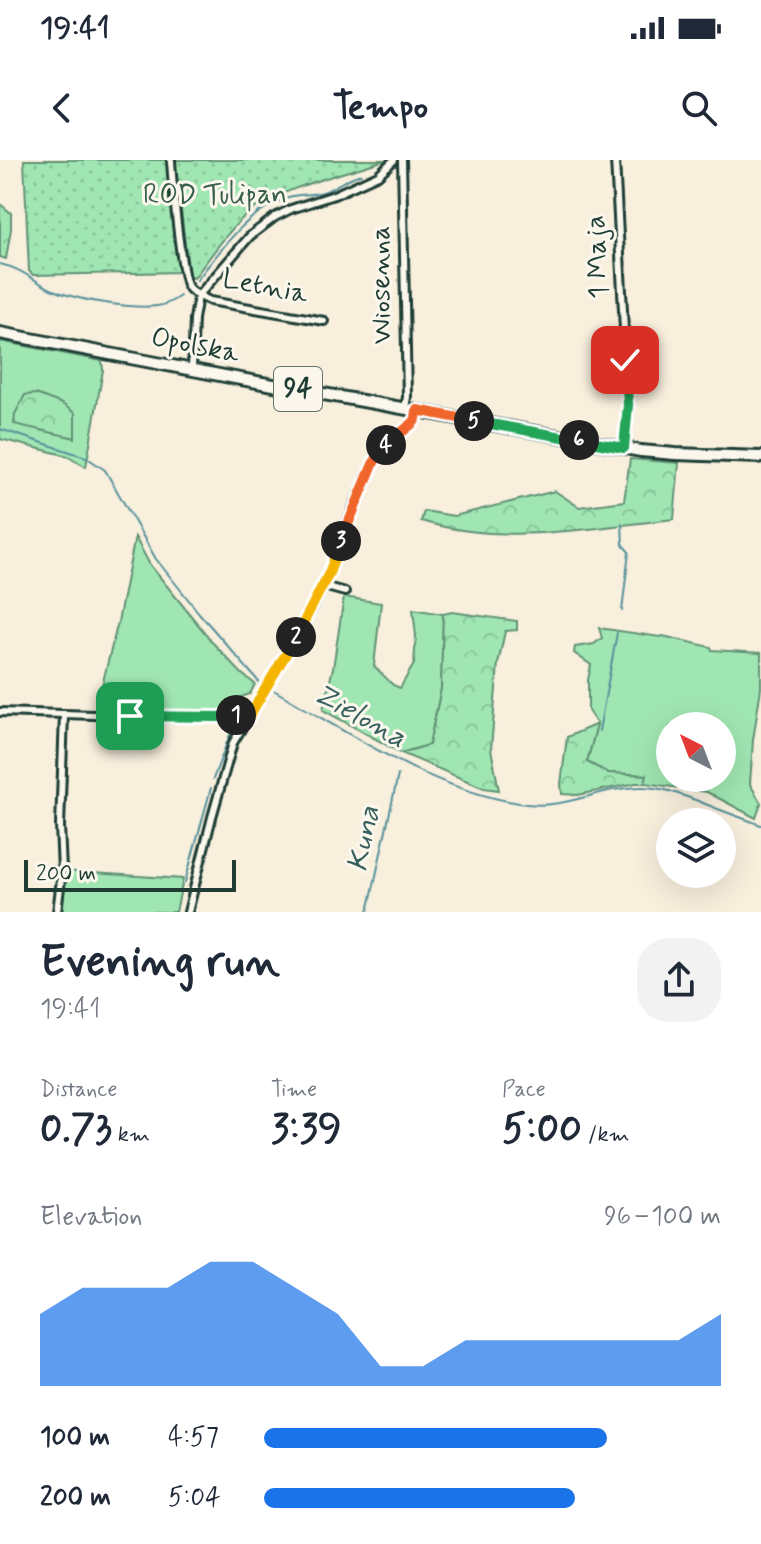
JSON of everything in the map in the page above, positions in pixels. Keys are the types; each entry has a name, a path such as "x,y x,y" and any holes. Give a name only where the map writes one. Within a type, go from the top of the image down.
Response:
{"main road":[{"name":"Opolska","path":"0,333 624,448 675,454 761,457"}],"street":[{"path":"171,160 185,280 198,296"},
{"path":"192,369 198,296 228,260 263,225 291,209 334,195 378,175 394,160"},
{"name":"Wiosenna","path":"402,160 405,408"},
{"name":"1 Maja","path":"615,160 628,405 624,448"},
{"name":"Letnia","path":"198,296 210,301 324,321"},
{"path":"188,912 233,743 312,609 373,464 388,444 413,423 417,410"},
{"path":"323,586 345,592"},
{"path":"0,712 239,715 248,718"},
{"path":"57,912 62,871 60,826 64,715"}],"green space":[{"name":"ROD Tulipan","path":"24,160 167,160 173,230 181,272 33,275 29,271"},
{"name":"ROD Tulipan","path":"175,160 385,160 293,189 259,205 232,228 194,278 189,276"},
{"path":"0,204 11,213 6,259 0,257"},
{"path":"0,341 102,361 86,467 68,456 0,439"},
{"path":"36,394 75,413 75,438 14,424 15,414 25,395"},
{"path":"630,459 679,463 674,519 515,534 452,528 421,521 424,511 454,516 555,491 579,507 624,501"},
{"path":"135,537 150,565 213,643 255,684 250,694 238,698 222,712 96,709"},
{"path":"344,597 381,603 374,666 400,688 414,664 416,636 413,609 443,614 441,689 429,745 401,753 323,710"},
{"path":"452,612 517,621 517,630 505,631 498,664 491,749 499,790 484,788 401,753 429,745 441,689 443,614"},
{"path":"599,628 663,636 711,647 712,650 761,653 761,688 750,784 761,803 756,818 707,792 736,792 736,712 656,712 656,785 645,783 646,775 608,773 587,762 597,724 588,711 591,665 574,653 575,647 594,644 602,638"},
{"path":"597,724 587,762 608,773 647,775 645,783 578,795 562,794 567,737"},
{"path":"62,871 183,879 176,912 60,912"}],"waterway":[{"path":"197,280 236,232 259,212 286,198 323,192 361,174"},
{"path":"0,264 61,293 103,303 157,306 180,296"},
{"name":"Zielona","path":"0,429 86,457 105,470 156,559 199,613 265,685"},
{"path":"622,523 623,545 629,552 622,611"},
{"path":"599,731 617,633"},
{"name":"Zielona","path":"270,688 390,757 485,796 536,805 566,802 623,788 655,788 761,825"},
{"path":"213,779 231,732"},
{"name":"Kuna","path":"368,912 398,775"},
{"path":"185,882 211,788"}],"route":[{"path":"130,716 239,715 248,718 312,609 373,464 388,444 413,423 417,410 624,448 628,405 625,360"}]}
